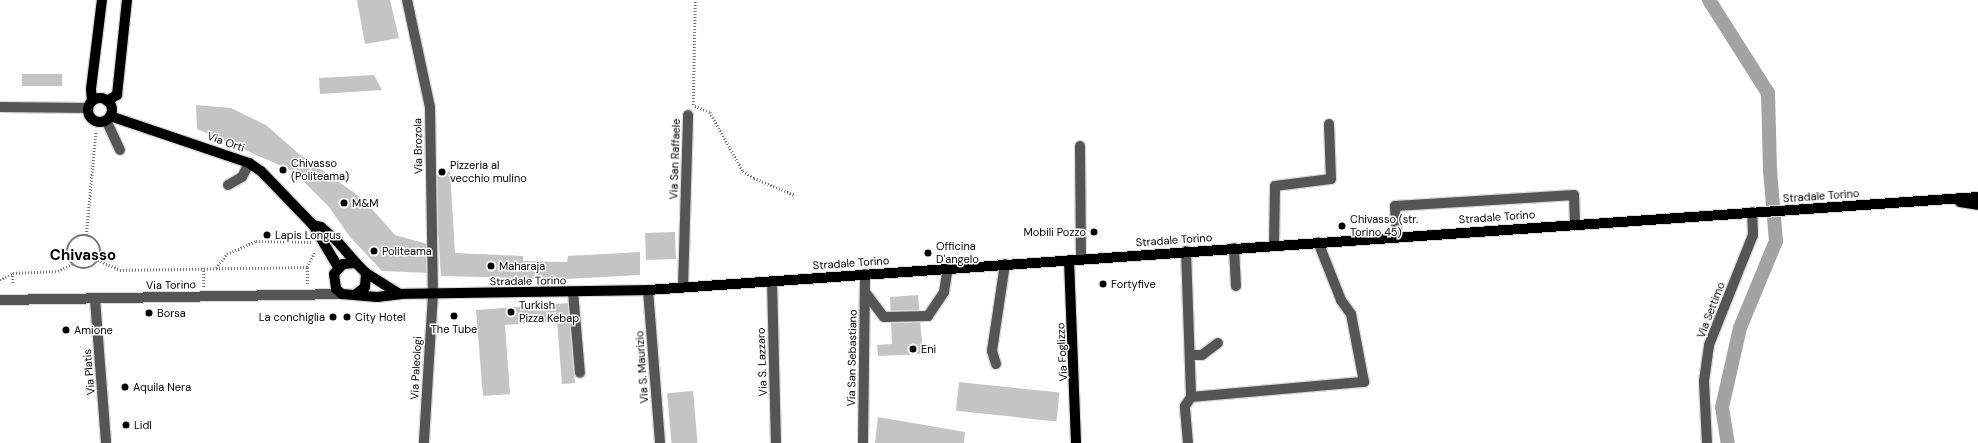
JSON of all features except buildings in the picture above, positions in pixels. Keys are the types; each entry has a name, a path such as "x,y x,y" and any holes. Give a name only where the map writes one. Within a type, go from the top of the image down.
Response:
{"main road":[{"path":"90,104 102,0"},
{"path":"107,101 117,95 127,0"},
{"path":"90,104 100,98 107,101 112,110 108,118"},
{"name":"Via Orti","path":"90,104 89,115 94,121 108,118 249,163 261,171 313,225 338,267"},
{"path":"1950,200 1978,197"},
{"path":"1950,200 1978,206"},
{"name":"Stradale Torino","path":"355,295 377,297 400,294 648,290 1575,223 1950,200"},
{"name":"Via Orti","path":"313,225 321,227 337,241 356,263"},
{"name":"Via Foglizzo","path":"1069,260 1076,443"},
{"path":"356,263 366,273 365,287 355,295 342,294 333,282 338,267 343,264 356,263"},
{"name":"Stradale Torino","path":"366,273 379,284 400,294"}],"street":[{"name":"Via Brozola","path":"407,0 430,107 432,294"},
{"path":"0,107 90,104"},
{"name":"Via San Raffaele","path":"683,287 690,110"},
{"path":"108,118 120,150"},
{"path":"1274,245 1275,186 1331,179 1329,124"},
{"path":"1080,146 1081,259"},
{"path":"228,185 242,177 249,163"},
{"path":"1397,236 1395,206 1574,195 1575,223"},
{"name":"Via Settimo","path":"1707,443 1704,381 1710,345 1753,235 1752,212"},
{"path":"1191,397 1364,382 1351,314 1341,300 1318,242"},
{"path":"1234,248 1236,286"},
{"path":"1186,252 1191,397 1185,406 1188,443"},
{"path":"996,364 992,351 1005,264"},
{"path":"865,292 884,317 928,316 944,292 948,268"},
{"name":"Via San Sebastiano","path":"862,443 865,274"},
{"name":"Via S. Lazzaro","path":"772,281 776,443"},
{"name":"Via S. Maurizio","path":"648,290 660,443"},
{"path":"573,292 580,373"},
{"name":"Via Torino","path":"0,300 342,294"},
{"name":"Via Paleologi","path":"424,443 432,294"},
{"name":"Via Platis","path":"95,299 106,443"},
{"path":"1190,355 1202,355 1218,343"}],"path":[{"path":"690,110 695,0"},
{"name":"Via San Raffaele","path":"690,110 710,112 743,171 754,178 795,195"},
{"path":"86,235 96,130"},
{"path":"86,235 99,244 98,260 84,269 72,264 67,257 68,246 75,238 86,235"},
{"path":"216,268 227,254 256,241 312,242 317,245"},
{"path":"307,287 307,267 313,252 318,250"},
{"path":"98,260 120,270 307,267"},
{"path":"0,280 13,273 58,271 72,264"},
{"path":"204,268 204,287"},
{"path":"13,273 13,283"}],"waterway":[{"path":"1709,0 1768,93 1770,170 1776,241 1740,328 1722,407 1728,443"}],"place":[{"name":"Chivasso (Politeama)","path":"283,170"},
{"name":"Pizzeria al vecchio mulino","path":"442,172"},
{"name":"M&M","path":"344,203"},
{"name":"Chivasso (str. Torino 45)","path":"1342,226"},
{"name":"Mobili Pozzo","path":"1094,232"},
{"name":"Lapis Longus","path":"267,235"},
{"name":"Politeama","path":"374,251"},
{"name":"Officina D'angelo","path":"928,253"},
{"name":"Maharaja","path":"491,266"},
{"name":"Fortyfive","path":"1103,284"},
{"name":"Turkish Pizza Kebap","path":"511,312"},
{"name":"Borsa","path":"149,313"},
{"name":"The Tube","path":"454,316"},
{"name":"La conchiglia","path":"333,317"},
{"name":"City Hotel","path":"347,317"},
{"name":"Amione","path":"66,330"},
{"name":"Eni","path":"913,349"},
{"name":"Aquila Nera","path":"125,387"},
{"name":"Lidl","path":"126,425"}],"district":[{"name":"Chivasso","path":"83,256"}]}
